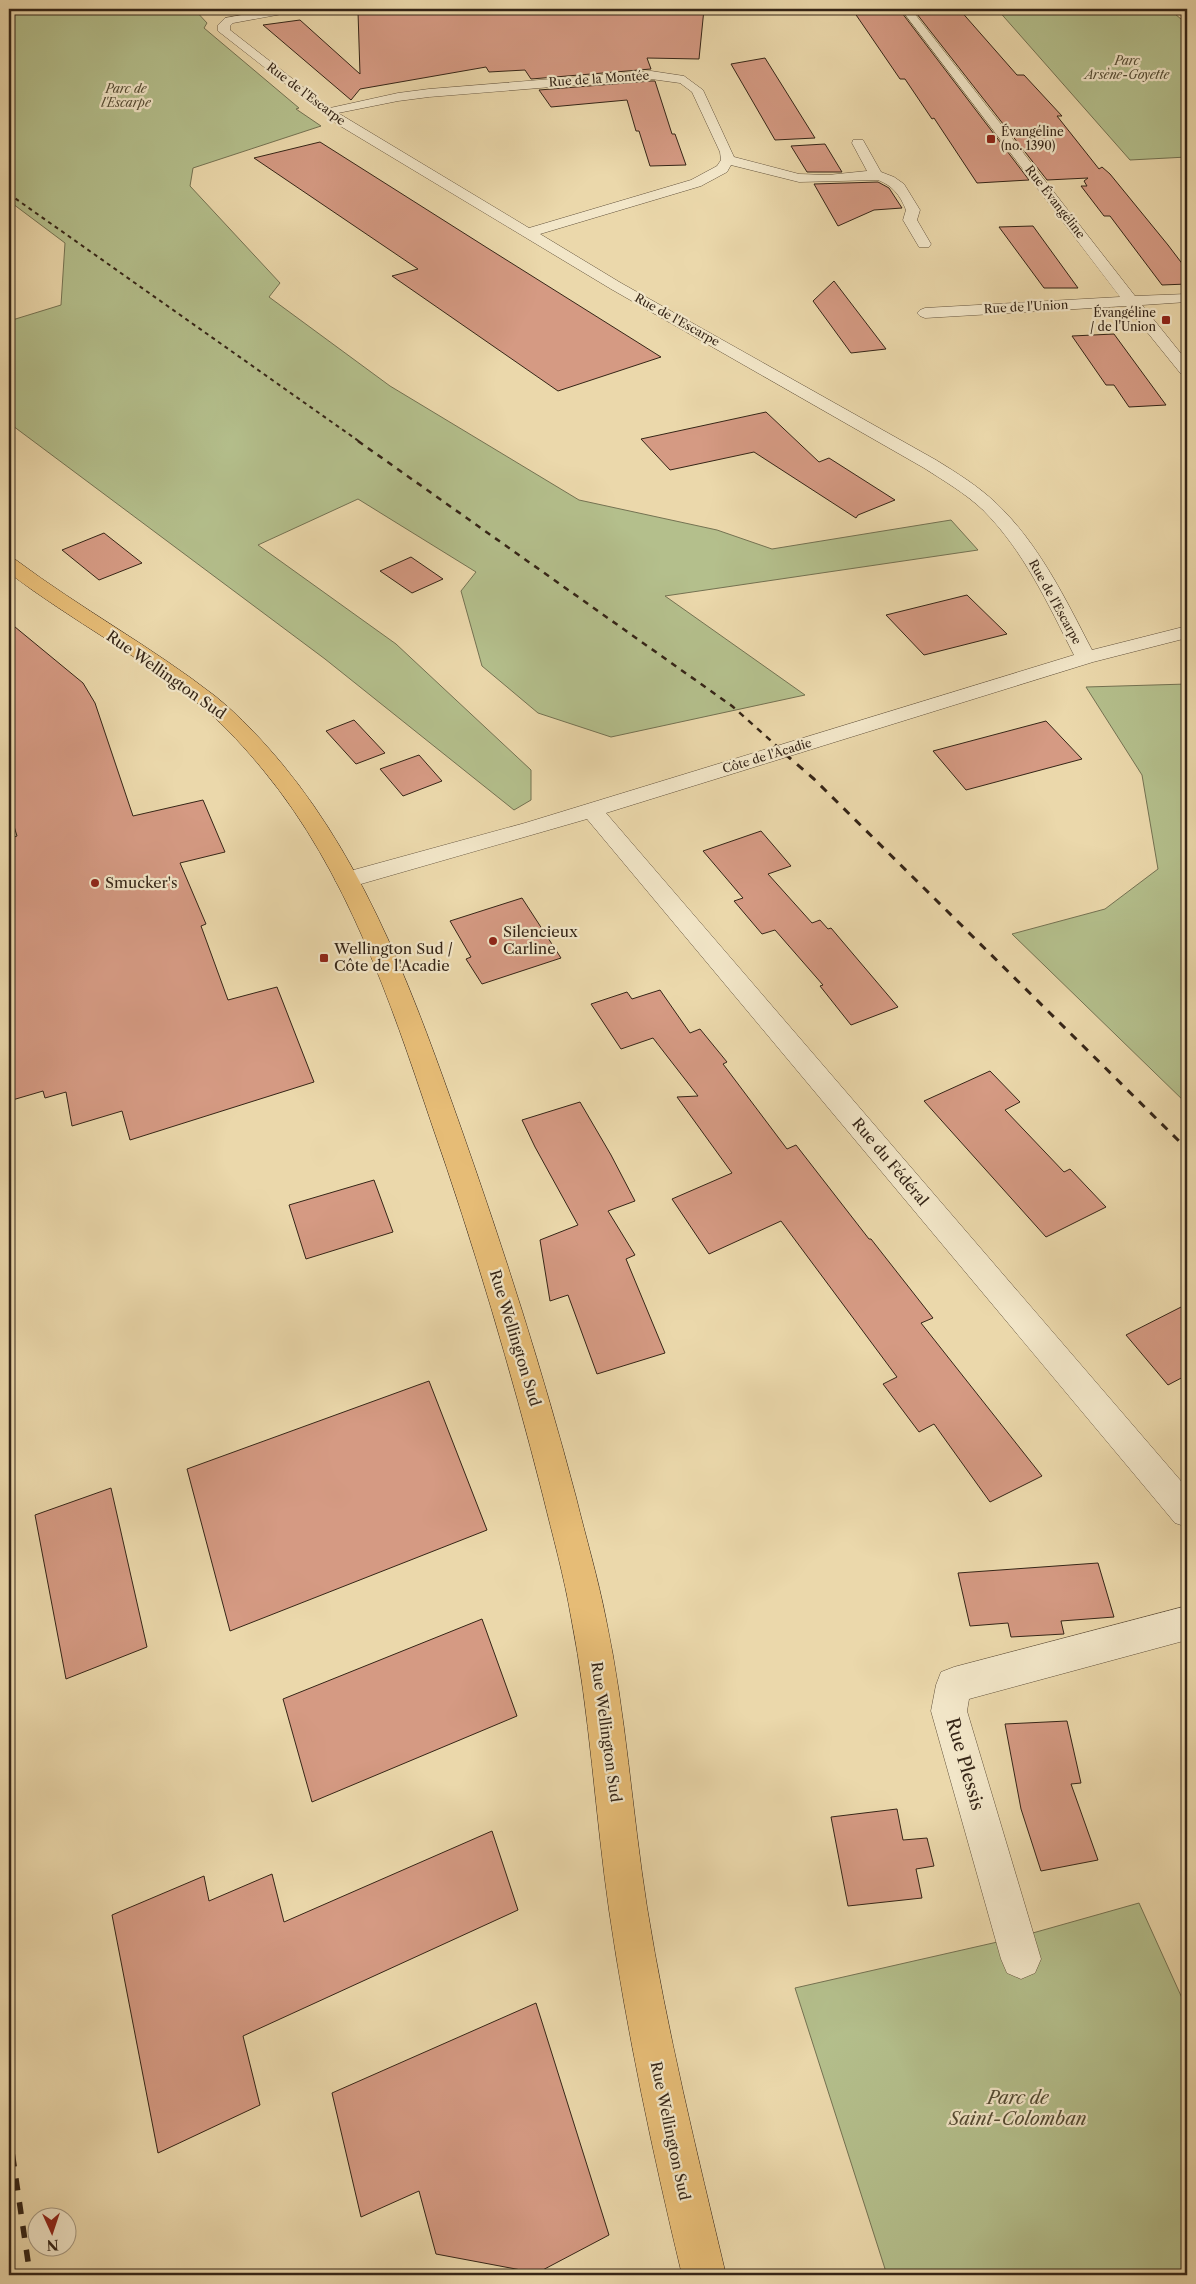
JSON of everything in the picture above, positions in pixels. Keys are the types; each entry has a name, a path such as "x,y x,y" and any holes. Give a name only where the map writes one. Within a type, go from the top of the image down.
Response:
{"main road":[{"name":"Rue Wellington Sud","path":"9,564 64,604 208,702 233,723 277,773 303,808 347,880 377,943 410,1022 475,1208 545,1438 592,1636 608,1740 628,1903 652,2049 704,2275"}],"street":[{"name":"Rue de l'Escarpe","path":"293,9 242,16 229,20 224,25 224,31 328,112 616,286 930,464 971,490 990,507 1040,571 1086,658"},
{"name":"Rue Évangéline","path":"906,9 1131,302 1187,370"},
{"name":"Rue de la Montée","path":"328,112 429,93 626,75 668,76 684,80 697,90 728,160"},
{"path":"858,143 876,175"},
{"path":"528,233 696,183 722,169 728,160 798,178 812,179 876,175 896,182 908,195 914,210 910,220 924,244"},
{"name":"Rue de l'Union","path":"925,312 1187,298"},
{"name":"Côte de l'Acadie","path":"347,880 410,864 592,810 1086,658 1187,632"},
{"name":"Rue du Fédéral","path":"592,810 1187,1512"},
{"name":"Rue Plessis","path":"1021,1959 949,1711 954,1685 1187,1624"}],"green space":[{"name":"Parc de l'Escarpe","path":"9,9 194,9 207,23 204,28 299,108 296,109 321,126 193,168 190,186 280,283 269,297 390,386 579,500 717,530 772,549 951,520 978,550 665,596 805,695 611,737 538,713 482,666 461,591 476,572 358,499 258,545 396,644 531,770 531,800 514,810 325,659 9,423 9,321 61,305 65,243 9,201"},
{"name":"Parc Arsène-Goyette","path":"997,9 1169,9 1187,24 1187,157 1130,160"},
{"path":"1187,684 1187,1104 1012,934 1105,909 1158,869 1142,775 1086,687"},
{"name":"Parc de Saint-Colomban","path":"1139,1903 1187,2009 1187,2275 887,2275 795,1988 1015,1938"}],"building":[{"path":"454,9 704,9 699,59 647,58 651,69 531,79 525,70 489,72 486,67 360,89 351,100 263,25 300,20 360,74 358,12"},
{"path":"852,9 899,9 1029,180 977,183 934,118 932,119 905,79 900,79"},
{"path":"913,9 959,9 1017,75 1024,75 1062,116 1057,116 1099,169 1102,167 1110,174 1187,270 1187,284 1162,285 1110,216 1104,216 1081,186 1087,186 1084,181 1088,178 1047,180"},
{"path":"765,58 815,138 775,140 731,64"},
{"path":"655,81 672,134 675,134 686,165 650,166 639,131 636,131 627,100 551,107 539,90"},
{"path":"320,142 661,357 558,391 392,276 418,269 254,158"},
{"path":"825,144 842,172 807,172 791,146"},
{"path":"878,182 889,188 902,208 874,210 838,226 814,184"},
{"path":"1033,226 1078,288 1044,288 999,227"},
{"path":"834,281 886,349 851,353 813,301"},
{"path":"1114,334 1166,405 1129,407 1114,385 1106,385 1072,336"},
{"path":"766,412 819,462 829,458 895,500 858,515 856,518 754,452 670,470 641,439"},
{"path":"104,533 142,563 99,580 62,550"},
{"path":"411,557 443,579 412,593 380,571"},
{"path":"967,595 1007,634 924,655 886,615"},
{"name":"Smucker's","path":"9,622 83,683 95,703 133,816 203,800 225,852 180,863 206,924 201,926 228,1000 277,987 314,1082 130,1140 122,1111 72,1126 66,1092 45,1098 43,1091 9,1101 9,839 17,836 9,810"},
{"path":"354,720 385,753 356,764 326,731"},
{"path":"1046,721 1082,759 966,790 933,751"},
{"path":"419,755 442,781 403,796 380,769"},
{"path":"761,831 791,866 768,874 812,923 820,920 828,929 831,928 898,1007 851,1025 820,986 823,985 775,930 762,934 734,901 743,898 703,851"},
{"path":"522,898 561,958 482,984 466,959 471,957 450,921"},
{"path":"660,990 690,1033 700,1029 727,1062 723,1064 787,1149 796,1145 869,1239 871,1239 933,1318 921,1323 1042,1476 990,1502 934,1424 919,1432 883,1384 897,1377 781,1221 709,1254 672,1199 732,1173 677,1097 698,1096 653,1038 621,1049 591,1004 627,992 632,999"},
{"path":"990,1071 1020,1102 1005,1110 1064,1172 1070,1169 1106,1207 1046,1237 924,1101"},
{"path":"580,1102 635,1201 608,1211 635,1255 626,1259 665,1353 597,1374 568,1295 550,1301 540,1240 578,1225 522,1120"},
{"path":"374,1180 393,1232 306,1259 289,1205"},
{"path":"1187,1304 1187,1375 1168,1385 1126,1335"},
{"path":"429,1381 487,1530 230,1631 187,1469"},
{"path":"111,1488 147,1647 66,1679 35,1515"},
{"path":"1098,1563 1114,1617 1061,1621 1064,1634 1011,1637 1008,1623 970,1626 958,1573"},
{"path":"482,1619 517,1716 312,1802 283,1699"},
{"path":"1067,1721 1081,1783 1071,1784 1098,1860 1041,1871 1021,1809 1005,1724"},
{"path":"897,1809 903,1840 927,1838 934,1866 916,1869 922,1898 848,1906 831,1817"},
{"path":"492,1831 518,1910 243,2036 260,2105 158,2153 112,1915 204,1876 209,1901 272,1874 284,1922"},
{"path":"536,2003 609,2235 537,2273 436,2254 419,2191 361,2217 332,2093"}],"railway":[{"path":"9,194 360,442"},
{"path":"358,441 732,706 787,755"},
{"path":"785,754 814,779 1187,1149"},
{"path":"9,2131 30,2275"}],"place":[{"name":"Évangéline (no. 1390)","path":"991,139"},
{"name":"Évangéline / de l'Union","path":"1166,320"},
{"name":"Smucker's","path":"95,883"},
{"name":"Silencieux Carline","path":"493,941"},
{"name":"Wellington Sud / Côte de l'Acadie","path":"324,958"}]}
